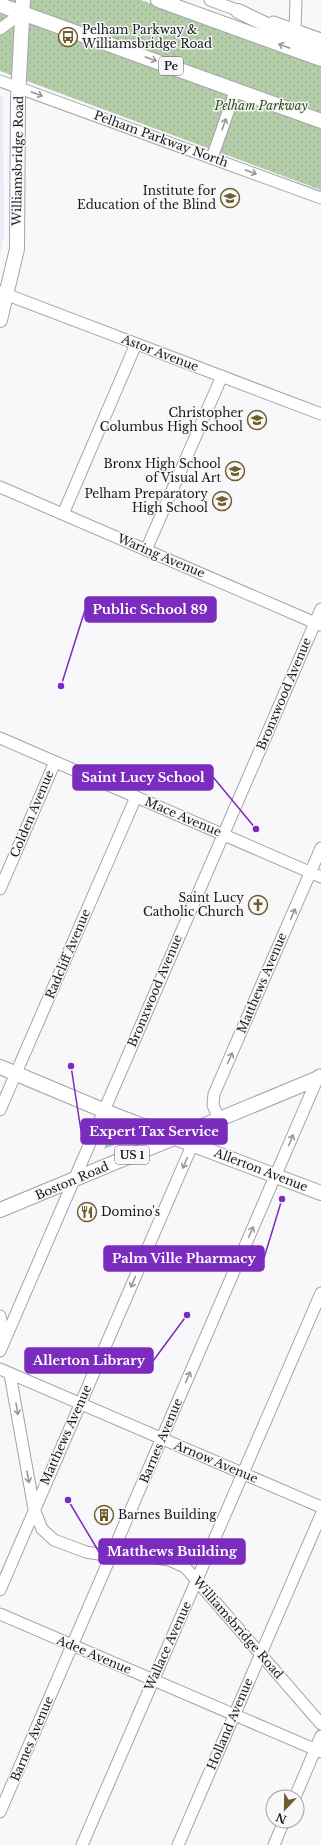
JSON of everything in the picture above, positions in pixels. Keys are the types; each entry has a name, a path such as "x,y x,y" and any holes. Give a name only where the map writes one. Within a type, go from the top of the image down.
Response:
{"main road":[{"path":"158,0 321,59"},
{"name":"Pe","path":"0,5 22,6 236,90 321,121"},
{"name":"Williamsbridge Road","path":"0,320 4,293 17,249 19,87 22,6"},
{"path":"238,11 321,51"},
{"name":"Allerton Avenue","path":"0,1067 103,1111 321,1193"},
{"name":"Boston Road","path":"0,1210 320,1076"}],"street":[{"path":"210,0 321,39"},
{"path":"296,0 296,30"},
{"path":"0,29 22,6"},
{"name":"Pelham Parkway North","path":"0,81 321,198"},
{"path":"212,158 236,90"},
{"name":"Astor Avenue","path":"4,293 321,414"},
{"path":"63,514 136,344"},
{"path":"146,550 222,376"},
{"name":"Waring Avenue","path":"0,487 318,624"},
{"name":"Bronxwood Avenue","path":"0,1351 223,835 318,624 321,610"},
{"name":"Mace Avenue","path":"0,738 321,877"},
{"name":"Colden Avenue","path":"0,889 55,762"},
{"name":"Radcliff Avenue","path":"0,1110 136,797"},
{"name":"Matthews Avenue","path":"219,1119 213,1105 214,1094 321,848"},
{"name":"Barnes Avenue","path":"0,1812 320,1076"},
{"name":"Matthews Avenue","path":"0,1590 200,1127"},
{"name":"Wallace Avenue","path":"82,1845 321,1293"},
{"path":"0,1316 5,1339"},
{"name":"Arnow Avenue","path":"0,1369 321,1507"},
{"name":"Williamsbridge Road","path":"10,1374 34,1509 42,1529 54,1540 86,1552 111,1556 142,1556 169,1560 185,1567 197,1579 321,1724"},
{"name":"Holland Avenue","path":"178,1845 321,1515"},
{"name":"Adee Avenue","path":"0,1614 318,1751"},
{"path":"299,1789 318,1751 321,1736"},
{"path":"274,1845 281,1829"}],"shaded area":[{"path":"0,96 3,97 4,234 0,257"}],"green space":[{"name":"Pelham Parkway","path":"0,0 141,0 321,65 321,190 0,71"},
{"path":"111,1133 128,1140 104,1149"}],"place":[{"name":"Pelham Parkway & Williamsbridge Road","path":"68,37"},
{"name":"Institute for Education of the Blind","path":"230,198"},
{"name":"Christopher Columbus High School","path":"257,420"},
{"name":"Bronx High School of Visual Art","path":"235,471"},
{"name":"Pelham Preparatory High School","path":"222,501"},
{"name":"Public School 89","path":"61,686"},
{"name":"Saint Lucy School","path":"256,829"},
{"name":"Saint Lucy Catholic Church","path":"258,905"},
{"name":"Expert Tax Service","path":"71,1066"},
{"name":"Palm Ville Pharmacy","path":"282,1199"},
{"name":"Domino's","path":"87,1212"},
{"name":"Allerton Library","path":"187,1315"},
{"name":"Matthews Building","path":"68,1500"},
{"name":"Barnes Building","path":"104,1515"}]}
